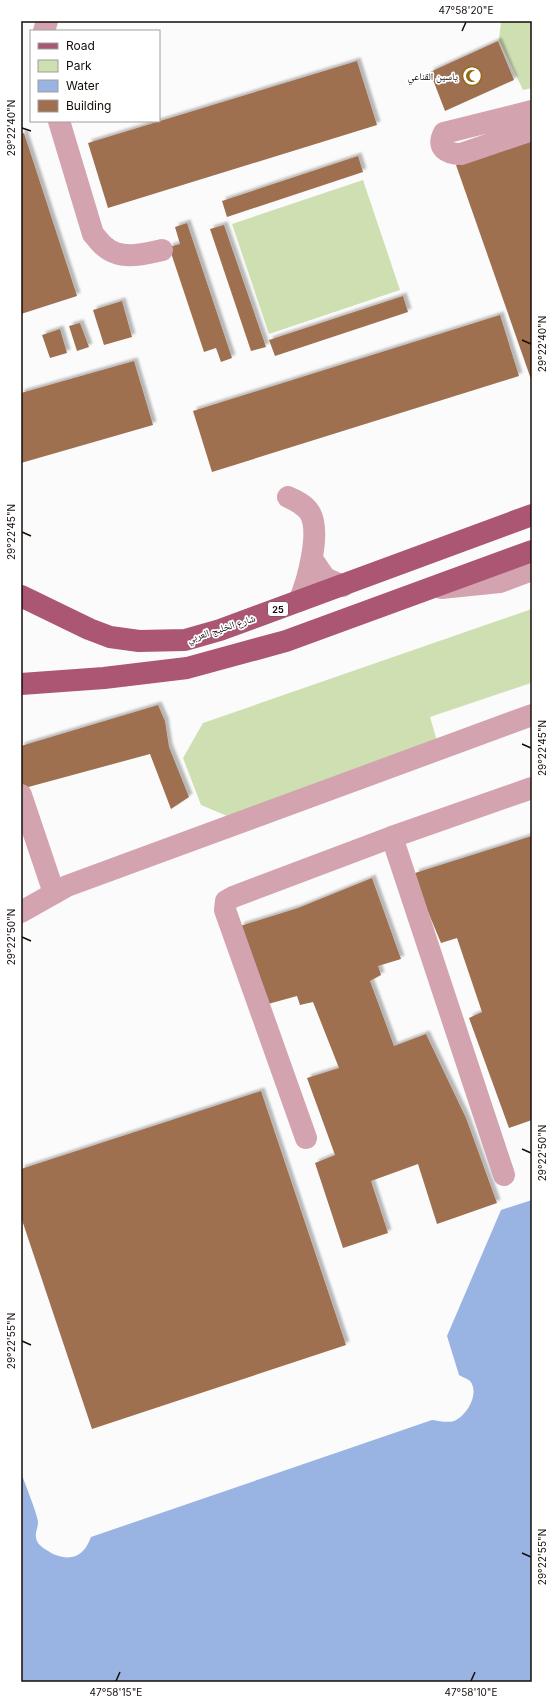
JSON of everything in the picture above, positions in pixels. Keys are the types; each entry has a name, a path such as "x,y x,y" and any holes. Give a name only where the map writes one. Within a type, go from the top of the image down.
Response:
{"main road":[{"name":"شارع الخليج العربي","path":"21,596 89,630 110,637 139,642 185,640 220,630 343,586 532,515"},
{"path":"21,684 104,678 187,668 286,641 532,551"}],"street":[{"path":"532,111 444,133 441,138 442,146 446,151 452,154 461,154 532,130"},
{"path":"61,126 93,234 105,247 119,254 138,256 162,250"},
{"path":"288,497 301,503 310,514 315,527 312,559 305,587 299,601"},
{"path":"312,559 325,578 343,586"},
{"path":"424,590 500,582 532,570"},
{"path":"21,912 75,883 532,716"},
{"path":"306,1138 225,910 226,902 232,897 392,837 532,788"},
{"path":"21,795 54,893"},
{"path":"392,837 504,1175"}],"green space":[{"path":"501,21 532,21 532,88 523,90 499,40"},
{"path":"363,180 400,290 269,334 232,224"},
{"path":"532,609 532,689 531,683 430,717 437,741 227,816 201,805 183,758 203,723"}],"water":[{"path":"532,1200 532,1682 21,1682 21,1472 38,1522 36,1535 38,1543 53,1554 72,1557 81,1553 85,1549 91,1537 432,1420 446,1422 454,1421 463,1414 471,1404 474,1392 470,1381 459,1375 447,1336 501,1210"}],"building":[{"name":"ياسين القناعي","path":"498,41 514,80 445,111 430,72"},
{"path":"357,61 377,125 108,208 88,143"},
{"path":"24,133 77,296 21,314 21,134"},
{"path":"532,138 532,382 456,165"},
{"path":"358,156 363,172 227,217 222,201"},
{"path":"187,223 232,358 221,362 216,348 204,352 169,247 180,244 175,227"},
{"path":"224,225 266,347 251,351 210,229"},
{"path":"403,296 408,312 275,356 269,340"},
{"path":"122,301 132,337 104,345 93,310"},
{"path":"500,315 519,376 212,472 193,411"},
{"path":"80,323 89,347 77,351 69,326"},
{"path":"60,329 67,353 50,358 42,335"},
{"path":"134,361 153,425 21,463 21,393"},
{"path":"158,705 165,721 169,747 189,797 171,809 150,754 21,789 21,746"},
{"path":"532,836 532,1120 509,1128 469,1018 482,1012 457,938 441,943 421,895 415,873"},
{"path":"372,878 401,959 378,966 381,975 370,981 394,1046 426,1034 466,1118 497,1203 437,1224 418,1164 371,1181 388,1233 343,1248 315,1163 335,1155 307,1078 339,1068 313,1002 300,1005 297,996 268,1004 240,926 298,908"},
{"path":"261,1091 346,1345 92,1429 21,1217 21,1169"}],"place":[{"name":"ياسين القناعي","path":"472,76"}]}
